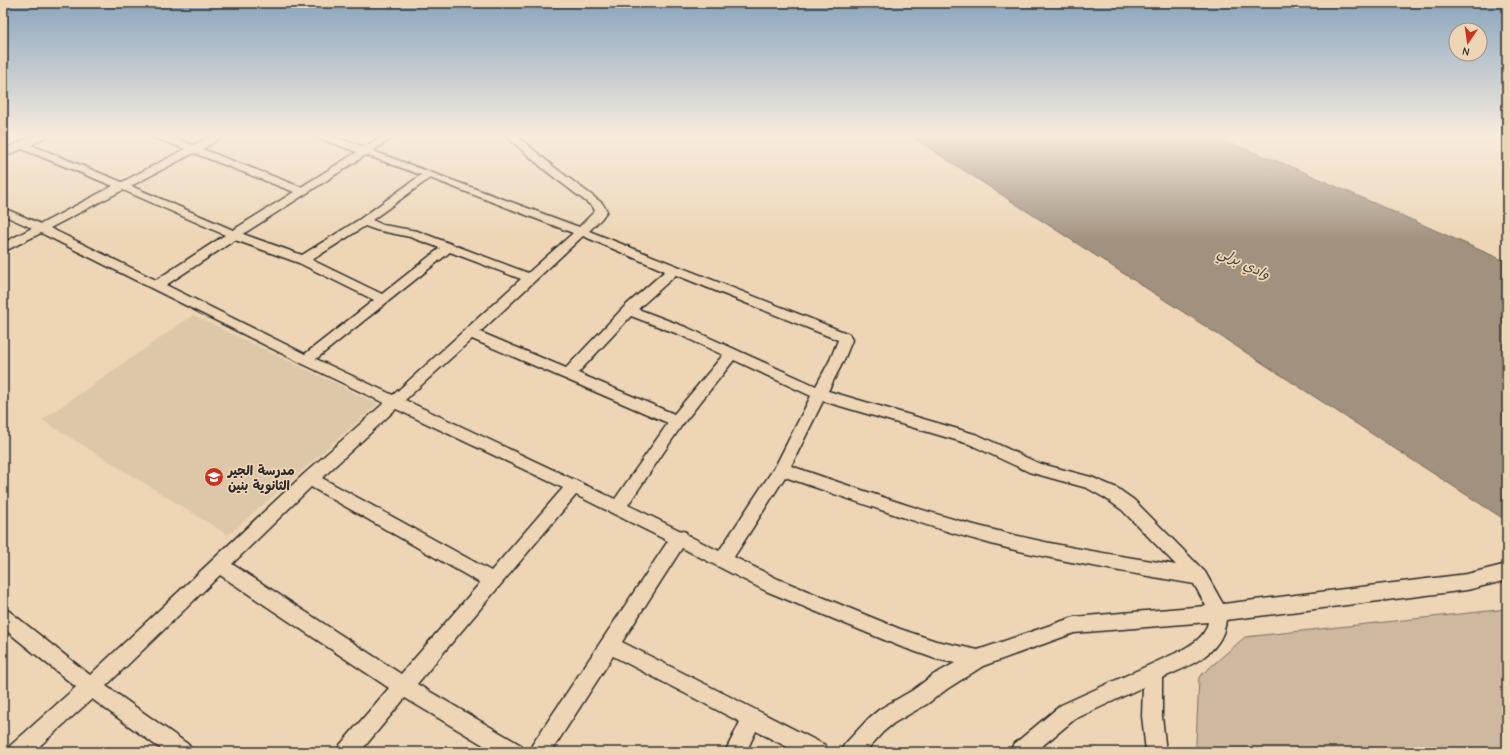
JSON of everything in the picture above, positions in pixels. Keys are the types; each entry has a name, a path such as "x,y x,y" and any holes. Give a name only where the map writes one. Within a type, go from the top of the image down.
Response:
{"street":[{"path":"83,170 234,235 303,260 382,299"},
{"path":"3,248 156,170"},
{"path":"248,170 302,191"},
{"path":"157,285 336,170"},
{"path":"419,170 582,232 844,337 845,340 837,360 782,469 722,561"},
{"path":"18,752 91,687 310,479 597,217 600,211 598,205 552,170"},
{"path":"303,260 364,221 430,174"},
{"path":"3,211 157,285 306,360 680,537 722,561 828,609 898,637 936,650 978,659"},
{"path":"364,221 380,228 412,234 530,278"},
{"path":"306,360 448,248"},
{"path":"568,375 630,310 674,270"},
{"path":"630,310 683,331 819,394 966,437 1034,468 1092,483 1111,493 1128,505 1199,577 1210,594 1218,614 1217,624 1212,637 1201,649 1068,712 1020,752"},
{"path":"470,333 677,421"},
{"path":"618,507 677,421 732,353"},
{"path":"782,469 930,519 995,538 1072,555 1199,577"},
{"path":"310,479 492,581"},
{"path":"347,752 574,486"},
{"path":"539,752 680,537"},
{"path":"219,565 404,687 514,752"},
{"path":"851,752 876,725 887,716 920,697 940,682 978,659 1074,625 1218,614 1467,582 1507,572"},
{"path":"3,617 91,687 182,752"},
{"path":"610,645 818,752"},
{"path":"1153,672 1152,716 1156,752"},
{"path":"736,752 752,719"}],"shaded area":[{"name":"مدرسة الجير الثانوية بنين","path":"193,315 378,404 228,535 42,420"},
{"path":"1507,609 1507,752 1197,752 1196,744 1199,677 1245,637"}],"water":[{"name":"وادي برلي","path":"964,170 1300,170 1507,262 1507,521"}],"place":[{"name":"مدرسة الجير الثانوية بنين","path":"214,477"}]}
